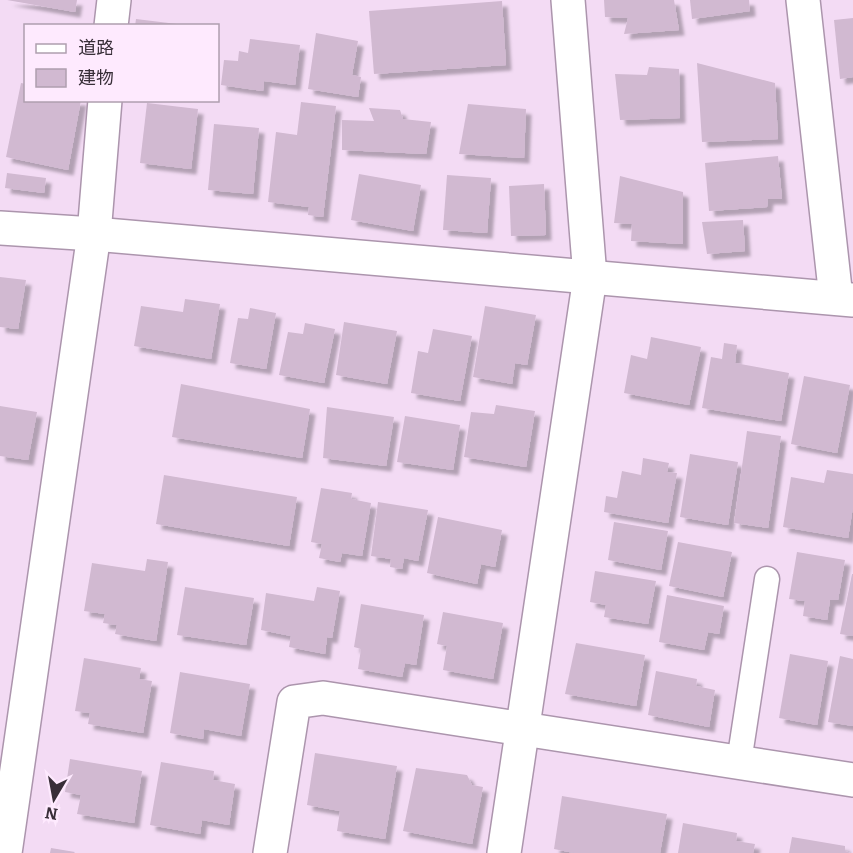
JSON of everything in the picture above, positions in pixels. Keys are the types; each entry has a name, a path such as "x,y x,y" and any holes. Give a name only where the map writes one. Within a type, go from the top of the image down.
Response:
{"street":[{"path":"111,24 114,0"},
{"path":"504,853 590,277 568,0"},
{"path":"0,228 94,234 844,299 803,0"},
{"path":"5,853 94,234 105,102"},
{"path":"270,853 294,702 323,698 853,780"}],"lane":[{"path":"739,762 767,579"}],"building":[{"path":"7,0 77,0 75,12"},
{"path":"604,0 674,0 679,30 624,34 628,18 605,17"},
{"path":"690,0 749,0 750,11 692,19"},
{"path":"502,1 506,65 374,74 369,11"},
{"path":"853,18 853,77 840,79 834,20"},
{"path":"136,19 177,24 135,24"},
{"path":"316,33 358,41 352,75 361,77 358,97 308,89"},
{"path":"250,39 300,45 295,85 264,81 263,91 221,85 224,60 238,61 239,51 248,53"},
{"path":"697,63 775,83 778,139 702,142"},
{"path":"649,67 679,69 680,118 620,120 615,74 647,75"},
{"path":"21,83 24,84 24,102 81,102 68,170 6,157"},
{"path":"301,102 336,106 323,217 308,215 309,207 268,202 276,132 297,135"},
{"path":"147,103 198,109 191,169 140,163"},
{"path":"468,104 526,109 524,158 459,154"},
{"path":"369,108 400,110 403,119 431,122 426,154 342,150 342,120 374,121"},
{"path":"214,124 259,128 253,194 208,190"},
{"path":"778,156 782,199 768,199 767,207 709,211 705,163"},
{"path":"7,173 46,178 44,193 5,188"},
{"path":"359,174 421,185 413,231 351,220"},
{"path":"447,175 491,178 487,233 443,230"},
{"path":"620,176 683,192 683,244 631,241 632,224 614,223"},
{"path":"544,184 546,235 511,236 509,186"},
{"path":"743,220 745,251 707,254 702,222"},
{"path":"0,277 26,280 18,329 0,327"},
{"path":"185,299 220,304 211,359 134,346 141,306 183,312"},
{"path":"485,306 536,315 527,365 515,363 512,384 473,377"},
{"path":"250,308 276,313 266,369 230,363 238,318 248,319"},
{"path":"344,322 397,331 387,384 336,375"},
{"path":"305,323 335,329 324,383 279,375 288,332 303,334"},
{"path":"433,329 472,336 460,401 411,393 418,351 428,353"},
{"path":"651,337 701,347 689,405 624,393 631,355 647,359"},
{"path":"724,343 737,345 735,363 789,373 781,421 702,408 711,357 722,359"},
{"path":"804,376 850,385 837,453 791,444"},
{"path":"181,384 310,409 302,458 172,437"},
{"path":"496,405 535,411 526,467 464,457 471,412 494,414"},
{"path":"0,406 37,412 28,460 0,456"},
{"path":"327,407 394,417 386,466 323,458"},
{"path":"405,416 460,425 453,470 397,462"},
{"path":"747,431 781,436 768,528 734,523"},
{"path":"690,454 738,462 728,525 680,517"},
{"path":"643,458 669,463 667,472 677,473 668,523 604,512 606,496 617,498 622,471 641,475"},
{"path":"827,470 853,474 853,507 848,538 783,527 791,477 824,483"},
{"path":"164,475 297,497 289,546 156,524"},
{"path":"321,488 352,493 351,499 371,503 362,556 342,553 340,562 319,558 322,544 311,542"},
{"path":"378,502 428,510 418,561 404,558 402,569 390,567 391,559 371,556"},
{"path":"438,517 502,530 495,567 481,564 477,584 427,573"},
{"path":"614,522 668,531 661,570 608,560"},
{"path":"678,542 732,552 723,597 669,586"},
{"path":"797,552 845,560 838,600 830,600 827,620 803,616 805,601 789,599"},
{"path":"147,559 168,562 156,641 115,634 117,625 103,623 105,614 84,611 92,563 145,571"},
{"path":"595,571 656,581 648,624 604,617 606,605 590,602"},
{"path":"853,574 853,636 840,634"},
{"path":"185,587 254,598 246,645 177,635"},
{"path":"317,587 340,591 332,638 327,637 325,654 289,647 291,636 261,630 266,593 314,601"},
{"path":"667,595 724,606 719,634 708,632 704,650 659,642"},
{"path":"361,604 424,615 416,665 405,663 402,677 358,669 361,649 354,647"},
{"path":"443,612 503,623 493,679 443,670 447,646 437,644"},
{"path":"576,643 645,655 636,706 565,694"},
{"path":"790,654 828,661 817,725 779,718"},
{"path":"840,656 853,659 853,726 828,722"},
{"path":"84,658 141,668 139,679 152,681 143,733 88,724 90,713 75,711"},
{"path":"656,671 697,679 696,686 715,690 709,727 648,715"},
{"path":"180,672 250,684 241,736 204,729 203,739 170,733"},
{"path":"315,753 397,766 385,839 337,831 340,811 307,805"},
{"path":"70,759 142,771 134,823 77,814 81,795 65,792"},
{"path":"161,762 214,771 213,780 235,784 229,825 202,820 200,834 150,825"},
{"path":"416,768 467,775 472,785 483,787 472,844 403,831"},
{"path":"562,796 667,814 660,853 574,853 554,849"},
{"path":"683,823 737,833 736,841 755,844 753,853 678,853"},
{"path":"792,837 845,846 845,851 850,853 789,853"},
{"path":"51,848 75,852 50,853"}]}
